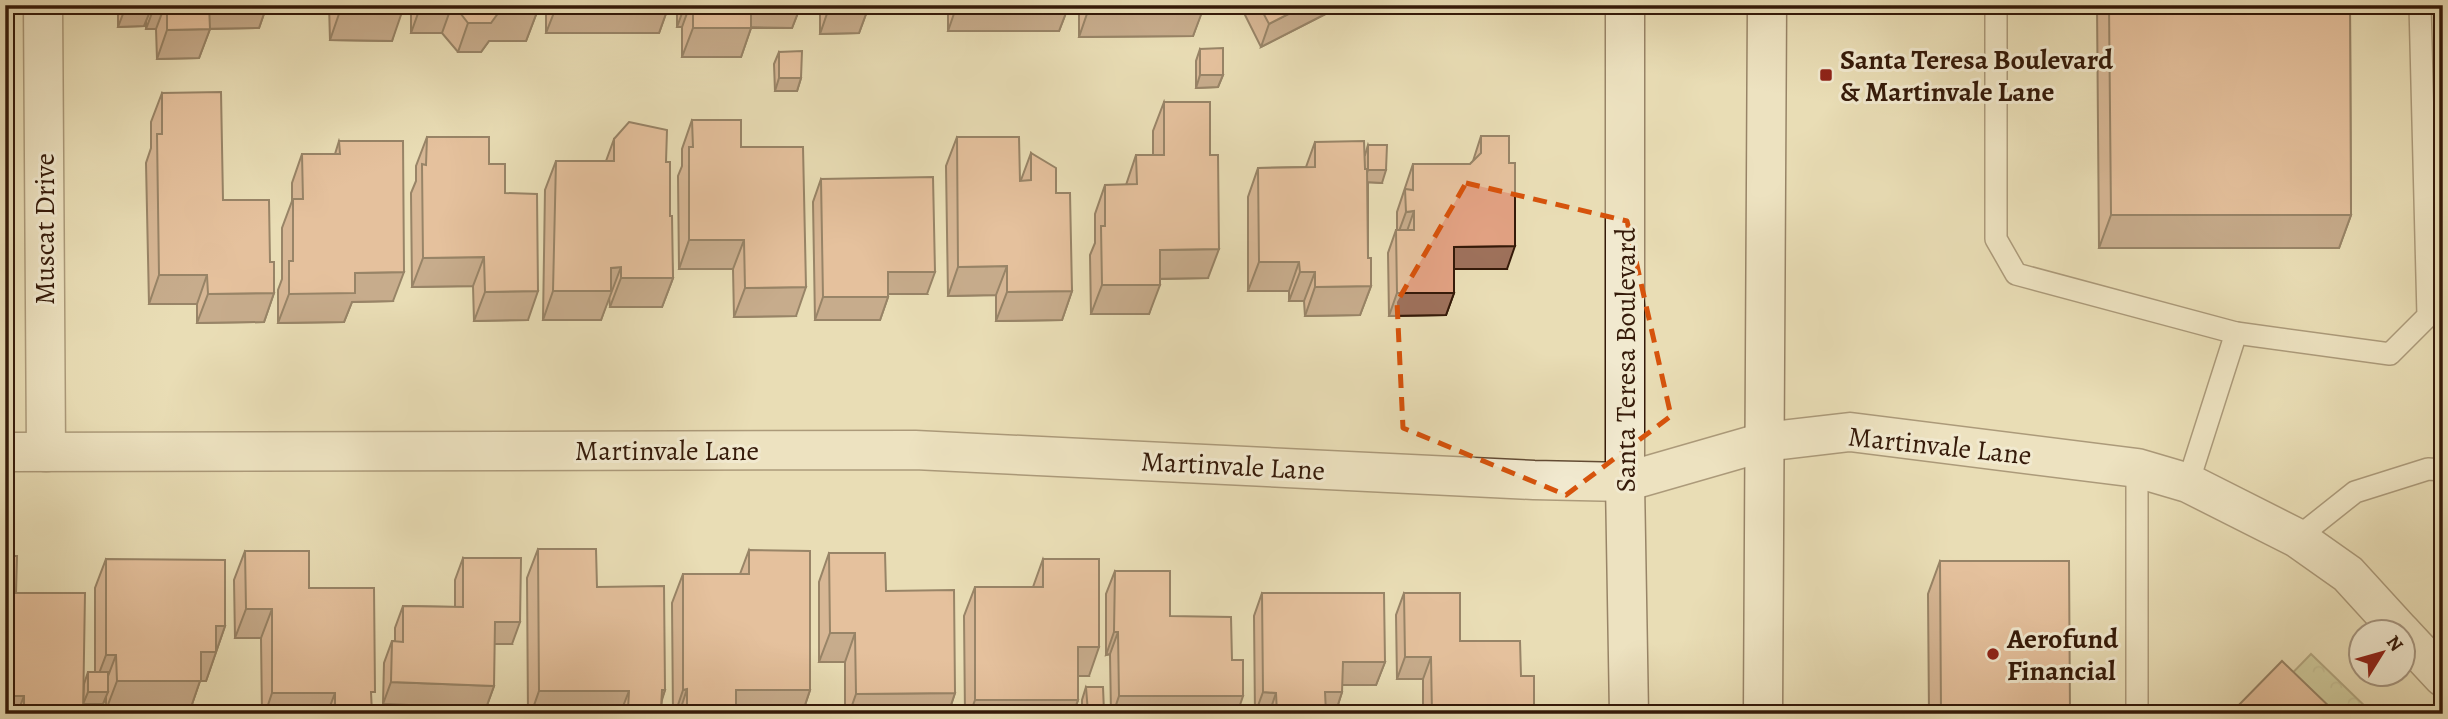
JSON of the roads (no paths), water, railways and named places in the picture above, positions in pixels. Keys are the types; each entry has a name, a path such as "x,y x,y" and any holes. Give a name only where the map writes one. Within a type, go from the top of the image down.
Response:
{"street":[{"name":"Muscat Drive","path":"43,5 46,452"},
{"name":"Santa Teresa Boulevard","path":"1625,5 1625,482 1629,714"},
{"path":"1763,714 1767,5"},
{"name":"Martinvale Lane","path":"5,452 915,450 1521,480 1625,482 1764,442 1850,432 2137,468 2188,483 2297,538 2348,574 2389,618"},
{"name":"Martinvale Lane","path":"2416,647 2443,677"}],"lane":[{"path":"1996,5 1996,239 2016,274 2236,333 2390,354 2428,316 2420,5"},
{"path":"2188,483 2236,333"},
{"path":"2137,468 2137,714"},
{"path":"2297,538 2355,492 2428,469 2443,470"}],"place":[{"name":"Santa Teresa Boulevard & Martinvale Lane","path":"1826,75"},
{"name":"Aerofund Financial","path":"1993,654"}]}
